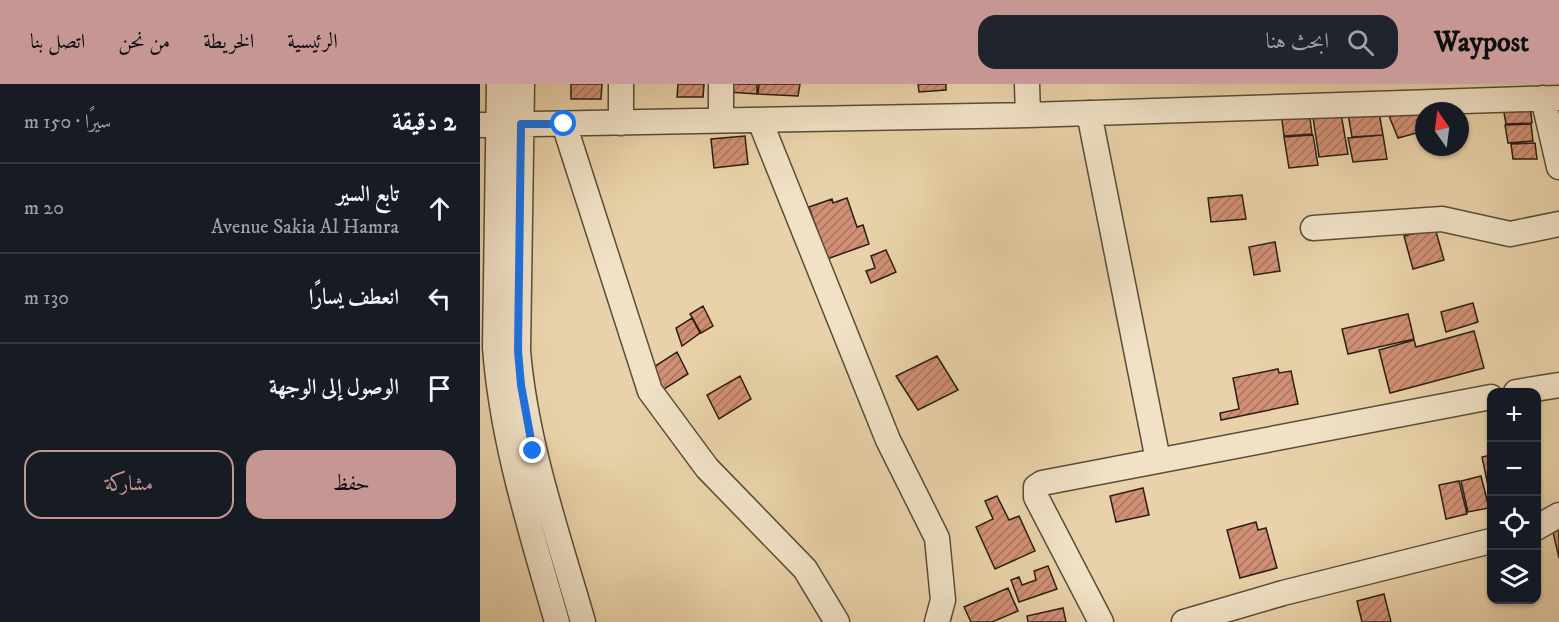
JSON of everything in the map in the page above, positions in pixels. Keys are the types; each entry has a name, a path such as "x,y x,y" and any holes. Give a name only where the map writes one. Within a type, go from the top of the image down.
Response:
{"street":[{"path":"499,84 495,347 498,384 510,456 557,622"},
{"path":"522,84 500,125 521,385 533,451 583,622"},
{"path":"621,84 621,123"},
{"path":"720,119 721,84"},
{"path":"1027,84 1028,114"},
{"path":"500,125 1089,113 1385,94 1551,98 1559,167"},
{"path":"1089,113 1158,460"},
{"path":"760,121 888,440 935,532 944,600 937,622"},
{"path":"564,124 650,391 707,468 805,569 837,622"},
{"path":"1313,228 1442,219 1509,234 1559,224"},
{"path":"1541,388 1559,385"},
{"path":"1101,622 1036,497 1036,487 1049,481 1487,398"},
{"path":"1541,525 1559,515"},
{"path":"1184,622 1283,593 1487,542"}],"building":[{"path":"571,84 602,84 601,99 571,99"},
{"path":"678,84 704,84 703,97 677,97"},
{"path":"729,84 757,84 757,94 728,92"},
{"path":"759,84 800,84 798,96 758,94"},
{"path":"918,84 946,84 946,90 919,92"},
{"path":"1530,105 1532,123 1506,124 1503,107"},
{"path":"1340,108 1348,154 1319,157 1312,111"},
{"path":"1309,110 1312,134 1284,136 1281,112"},
{"path":"1379,112 1383,135 1352,137 1348,114"},
{"path":"1415,113 1415,133 1398,138 1389,116"},
{"path":"1531,124 1533,141 1508,143 1505,125"},
{"path":"1313,135 1318,165 1289,168 1284,137"},
{"path":"1383,135 1387,159 1353,162 1348,138"},
{"path":"745,136 748,164 714,168 711,139"},
{"path":"1535,143 1537,159 1513,159 1511,144"},
{"path":"1242,195 1246,219 1211,222 1208,198"},
{"path":"847,198 857,227 863,225 869,244 827,259 809,207 832,199 833,203"},
{"path":"1435,228 1444,260 1413,269 1404,236"},
{"path":"1275,242 1280,271 1254,275 1249,247"},
{"path":"886,250 896,272 871,283 866,271 875,268 871,256"},
{"path":"1473,303 1478,322 1446,332 1441,312"},
{"path":"703,306 713,326 701,333 690,314"},
{"path":"1408,314 1414,339 1348,354 1342,329"},
{"path":"692,318 700,333 682,346 676,328"},
{"path":"1474,331 1484,368 1390,393 1379,350 1414,340 1416,347"},
{"path":"677,352 688,374 661,391 649,370"},
{"path":"937,356 958,390 918,410 896,376"},
{"path":"1278,369 1279,373 1291,371 1298,404 1221,420 1220,413 1239,409 1233,378"},
{"path":"740,376 751,399 719,419 707,395"},
{"path":"1487,456 1487,481 1482,457"},
{"path":"1481,476 1487,508 1468,512 1461,481"},
{"path":"1459,481 1467,514 1446,519 1439,485"},
{"path":"1143,488 1149,515 1116,522 1110,496"},
{"path":"997,496 1009,520 1019,516 1035,551 995,569 976,527 993,519 985,501"},
{"path":"1256,522 1258,530 1266,528 1277,568 1240,578 1227,530"},
{"path":"1559,531 1559,558 1553,532"},
{"path":"1048,566 1057,589 1019,602 1011,580 1019,577 1022,585 1036,580 1034,571"},
{"path":"1008,588 1018,611 992,622 971,622 964,607"},
{"path":"1384,594 1391,622 1362,622 1357,601"},
{"path":"1063,608 1066,622 1028,622 1027,616"}],"route":[{"path":"533,451 521,385 518,351 521,124 564,124"}]}
